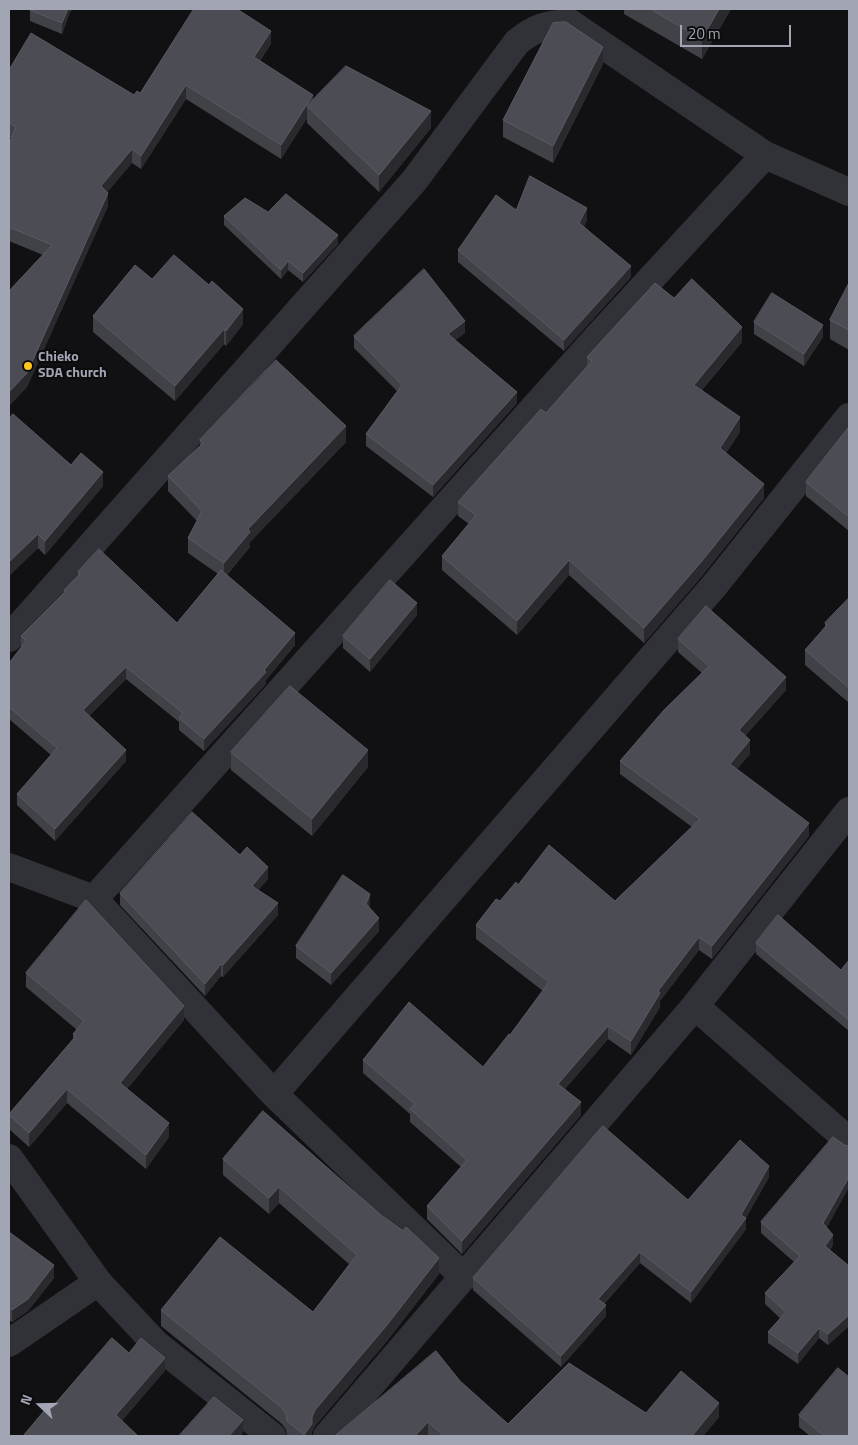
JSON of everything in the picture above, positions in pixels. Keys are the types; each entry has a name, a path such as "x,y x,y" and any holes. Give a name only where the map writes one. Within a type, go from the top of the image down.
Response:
{"street":[{"path":"9,638 414,181 517,42 528,33 546,24 574,16 765,154 849,192"},
{"path":"94,899 600,334 765,154"},
{"path":"274,1094 714,586 849,417"},
{"path":"326,1436 696,1006 849,811"},
{"path":"9,867 94,899 274,1094 464,1277"},
{"path":"696,1006 849,1141"},
{"path":"9,1158 98,1282 156,1344 272,1436"},
{"path":"9,1343 98,1282"}],"building":[{"path":"30,9 68,9 62,23"},
{"path":"194,9 237,9 271,31 254,57 313,95 281,145 186,85 141,156 132,149 101,186 108,193 27,373 9,392 9,291 52,245 9,227 9,144 16,127 9,123 9,70 31,33 134,95 137,91 140,93"},
{"path":"651,9 719,9 702,39"},
{"path":"566,22 603,47 553,146 503,120 553,23"},
{"path":"346,66 431,111 379,175 307,106"},
{"path":"530,176 587,208 579,223 631,266 564,340 458,250 496,195 516,210"},
{"path":"286,194 338,235 303,273 288,261 281,270 224,216 245,198 268,212"},
{"path":"174,255 209,285 212,281 243,309 226,331 224,329 175,386 93,316 135,265 152,279"},
{"path":"424,269 465,321 448,334 517,392 433,485 366,434 402,385 354,336"},
{"path":"692,279 742,327 694,385 740,417 720,448 764,484 702,561 644,628 569,560 517,621 442,556 476,515 458,502 541,409 546,413 592,361 587,357 655,283 674,298"},
{"path":"849,283 849,330 830,320"},
{"path":"772,293 823,325 804,354 754,322"},
{"path":"276,360 346,426 248,529 250,532 224,563 188,538 202,511 168,476 203,443 200,440"},
{"path":"13,414 71,465 81,453 103,472 45,541 38,534 9,562 9,416"},
{"path":"849,427 849,517 806,482"},
{"path":"99,549 177,623 221,570 295,633 264,670 266,672 204,739 179,718 183,713 126,667 83,710 126,750 55,829 17,794 57,748 9,707 9,663 26,641 21,636 65,592 64,590 80,574 78,572"},
{"path":"390,580 417,603 370,659 343,636"},
{"path":"849,598 849,688 805,650 827,625 825,623"},
{"path":"706,606 786,677 739,730 750,740 730,764 809,823 712,946 699,937 658,991 660,993 631,1041 608,1026 558,1084 581,1102 462,1241 427,1206 467,1160 410,1109 415,1104 363,1060 409,1002 483,1067 510,1035 549,982 476,925 496,899 500,901 516,882 518,885 549,845 615,901 700,819 620,761 664,710 709,666 678,639"},
{"path":"290,686 368,750 312,819 231,752"},
{"path":"192,812 240,855 247,847 268,867 252,886 278,903 223,965 221,964 205,984 120,893"},
{"path":"343,875 370,894 366,904 379,918 331,973 296,946"},
{"path":"86,900 184,1006 120,1083 169,1123 146,1155 67,1089 29,1133 9,1115 76,1036 73,1034 84,1021 26,973"},
{"path":"778,915 841,970 849,960 849,1020 756,943"},
{"path":"263,1111 381,1215 403,1231 406,1227 439,1258 387,1325 315,1410 312,1424 304,1435 287,1421 286,1414 282,1408 161,1310 220,1237 313,1312 357,1255 279,1187 269,1198 223,1159"},
{"path":"603,1126 688,1200 740,1140 769,1166 741,1215 746,1218 691,1292 640,1252 598,1299 606,1305 561,1356 473,1278"},
{"path":"833,1137 846,1146 849,1145 849,1177 823,1223 833,1235 825,1246 849,1266 849,1315 828,1334 819,1328 798,1353 768,1332 786,1312 765,1293 800,1256 761,1222"},
{"path":"9,1232 54,1265 28,1299 12,1310 9,1307"},
{"path":"112,1338 129,1353 141,1338 165,1358 116,1415 138,1436 23,1436 49,1405 52,1407"},
{"path":"436,1351 460,1381 508,1424 569,1363 646,1413 681,1371 719,1403 692,1436 444,1436 428,1422 415,1436 335,1436"},
{"path":"838,1368 849,1377 849,1436 824,1436 799,1415"},
{"path":"214,1397 243,1420 229,1436 179,1436"}],"place":[{"name":"Chieko SDA church","path":"28,366"}]}
